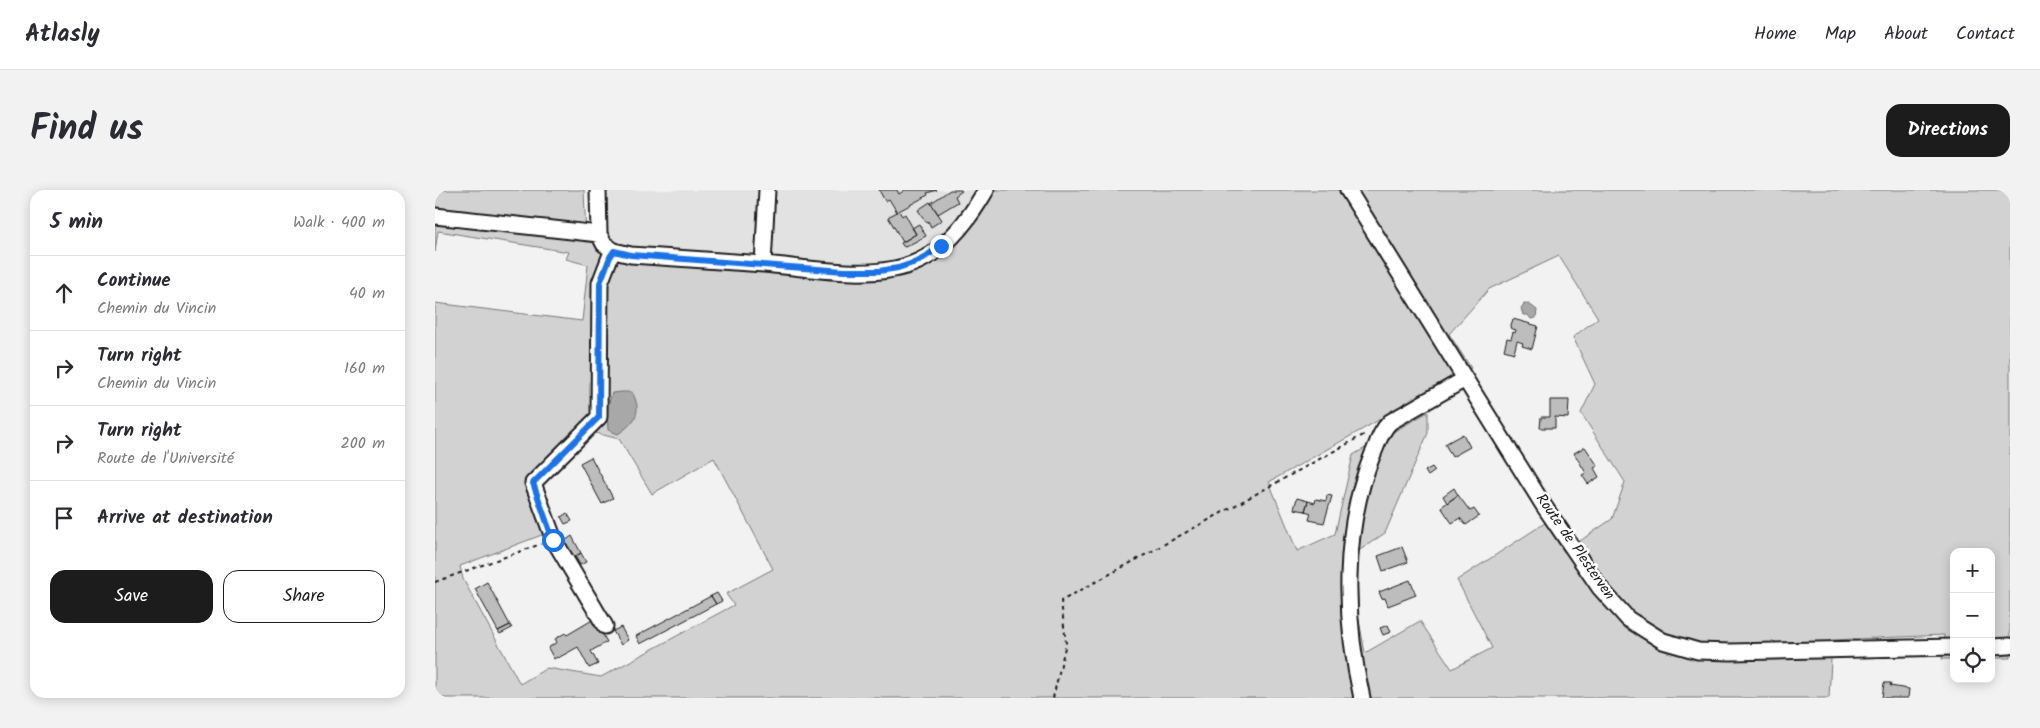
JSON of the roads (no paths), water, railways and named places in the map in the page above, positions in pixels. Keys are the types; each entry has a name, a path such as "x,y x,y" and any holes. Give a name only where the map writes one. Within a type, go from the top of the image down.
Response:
{"street":[{"path":"598,190 599,234 604,244 614,251 631,255 844,271 879,271 898,268 919,261 941,246 971,215 986,190"},
{"path":"763,264 767,190"},
{"name":"Route de Plesterven","path":"1347,190 1545,506 1600,588 1628,619 1663,641 1698,651 1950,648"},
{"path":"435,216 599,234"},
{"path":"605,626 553,540 533,483 599,417 600,283 614,251"},
{"path":"1362,698 1354,665 1350,603 1350,551 1363,478 1381,431 1389,422 1465,379"},
{"path":"1995,647 2010,646"}]}
